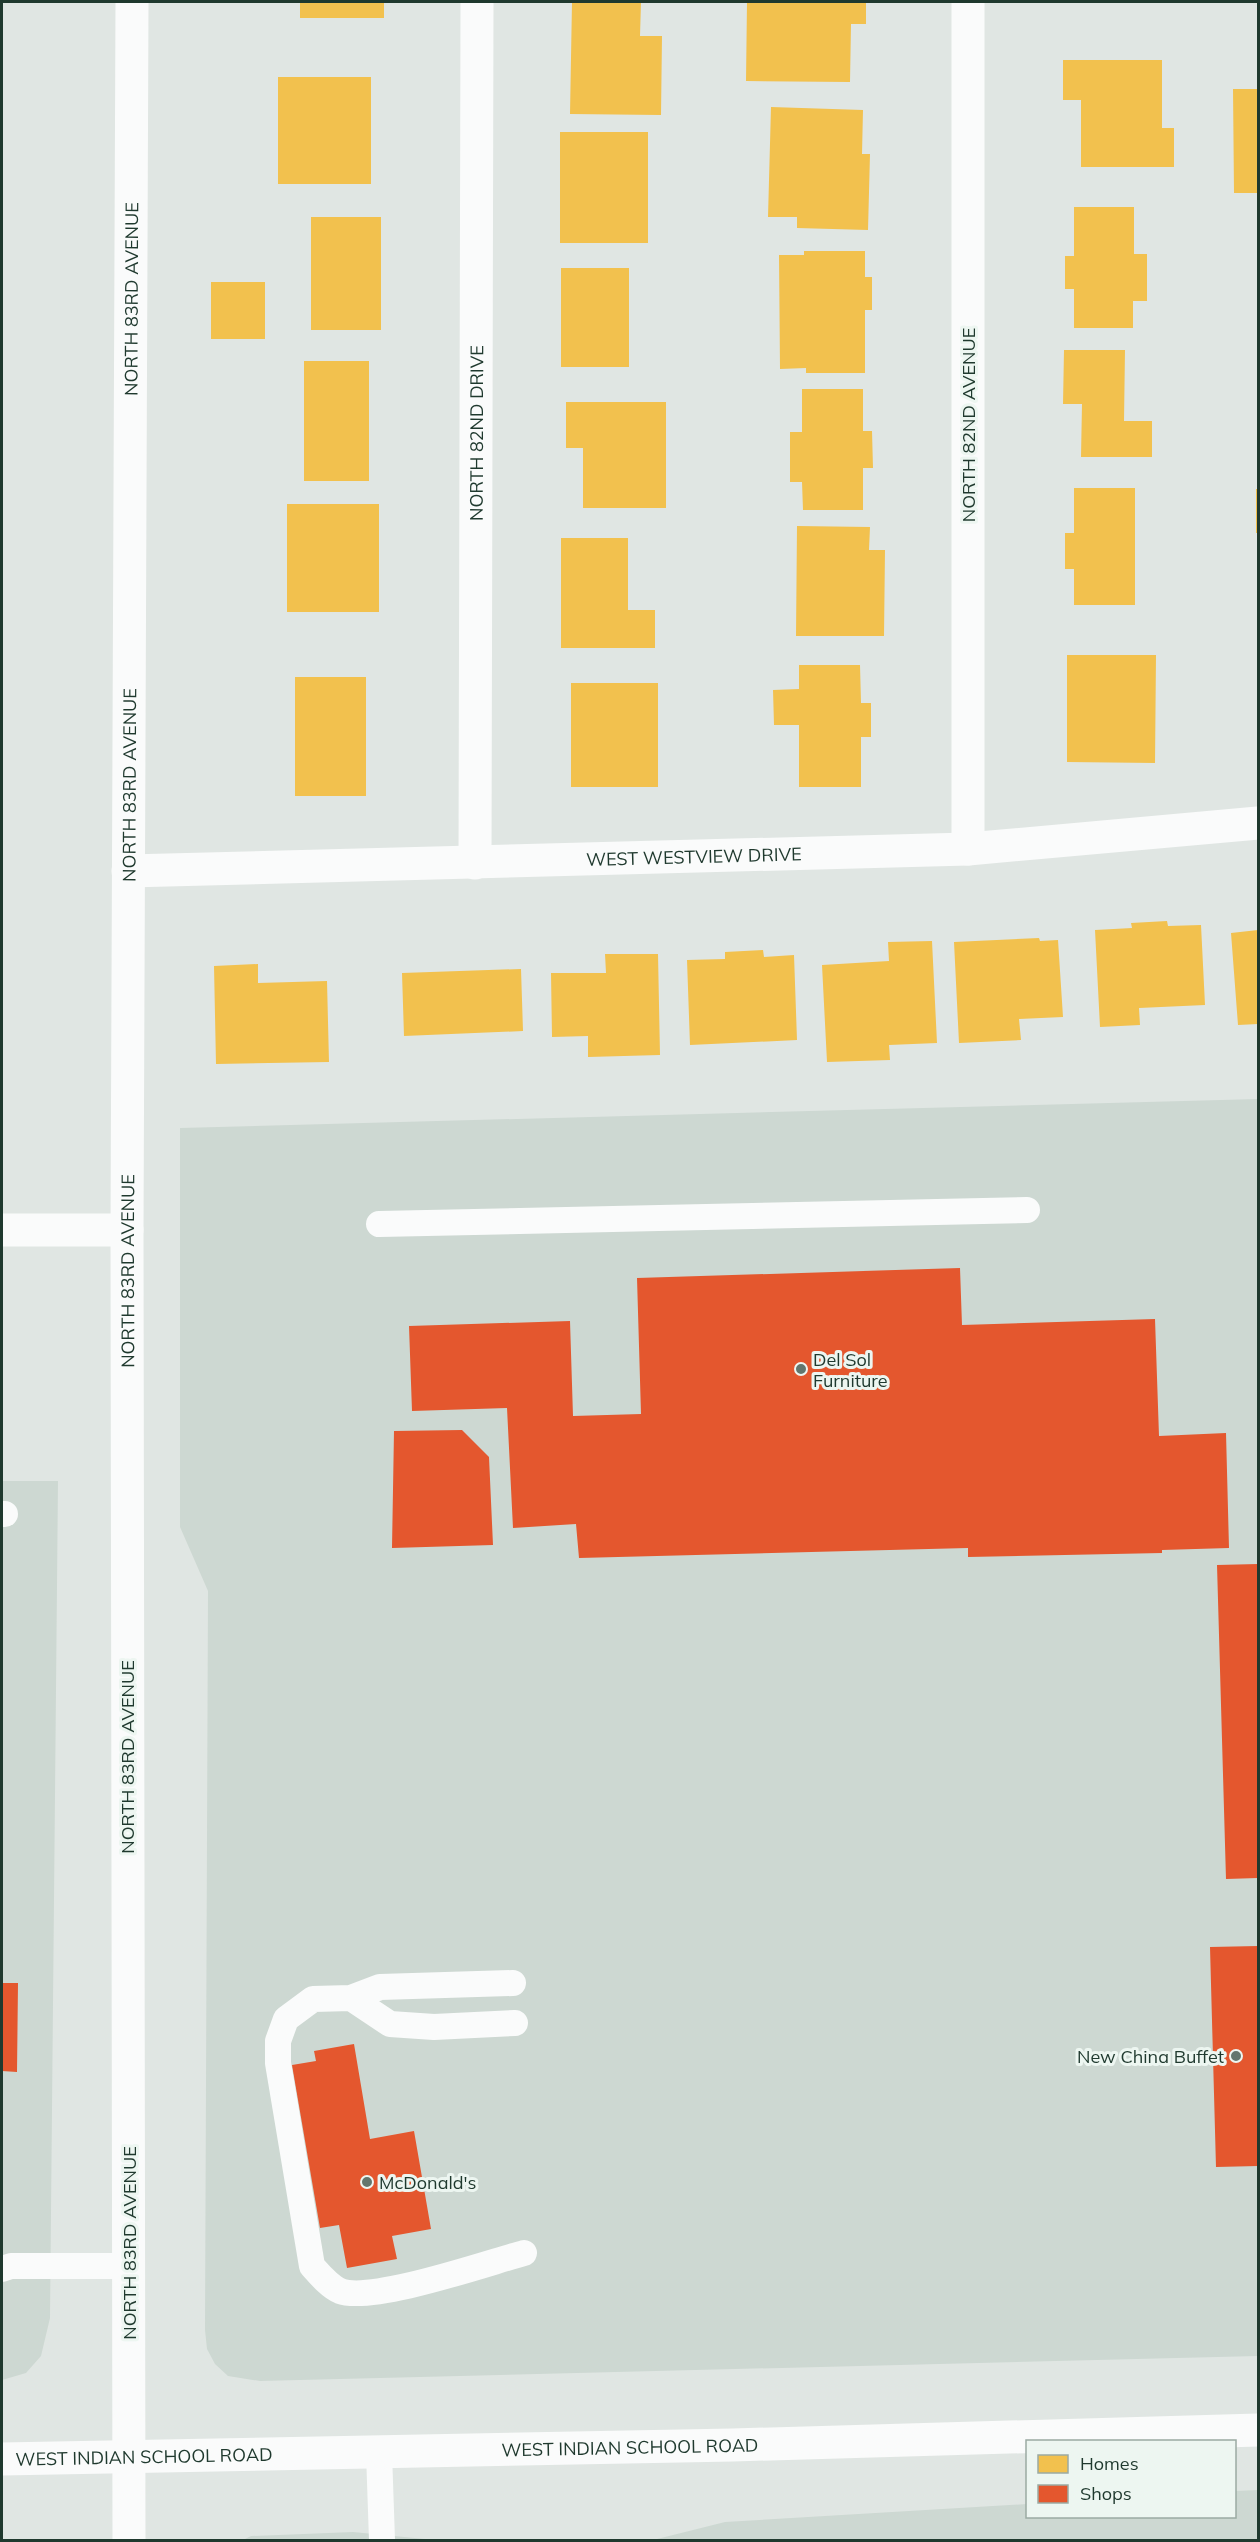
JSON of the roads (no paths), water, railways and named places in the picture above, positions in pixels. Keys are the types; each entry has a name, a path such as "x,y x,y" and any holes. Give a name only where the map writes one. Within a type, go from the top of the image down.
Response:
{"main road":[{"name":"NORTH 83RD AVENUE","path":"129,2541 127,1230 132,2"},
{"name":"NORTH 82ND DRIVE","path":"475,863 477,2"},
{"name":"NORTH 82ND AVENUE","path":"968,2 968,849"},
{"name":"WEST WESTVIEW DRIVE","path":"128,871 968,849 1258,823"},
{"path":"2,1230 127,1230"},
{"name":"WEST INDIAN SCHOOL ROAD","path":"2,2459 777,2444 1258,2430"}],"lane":[{"path":"380,1224 1027,1210"},
{"path":"513,1983 380,1987 351,1998 313,1999 285,2019 278,2041 278,2063 312,2266 329,2284 340,2291 363,2292 394,2289 524,2253"},
{"path":"351,1998 390,2024 434,2027 515,2023"},
{"path":"2,2269 11,2266 129,2266"},
{"path":"380,2453 381,2541"}],"place":[{"name":"Del Sol Furniture","path":"801,1369"},
{"name":"New China Buffet","path":"1236,2056"},
{"name":"McDonald's","path":"367,2182"}]}
